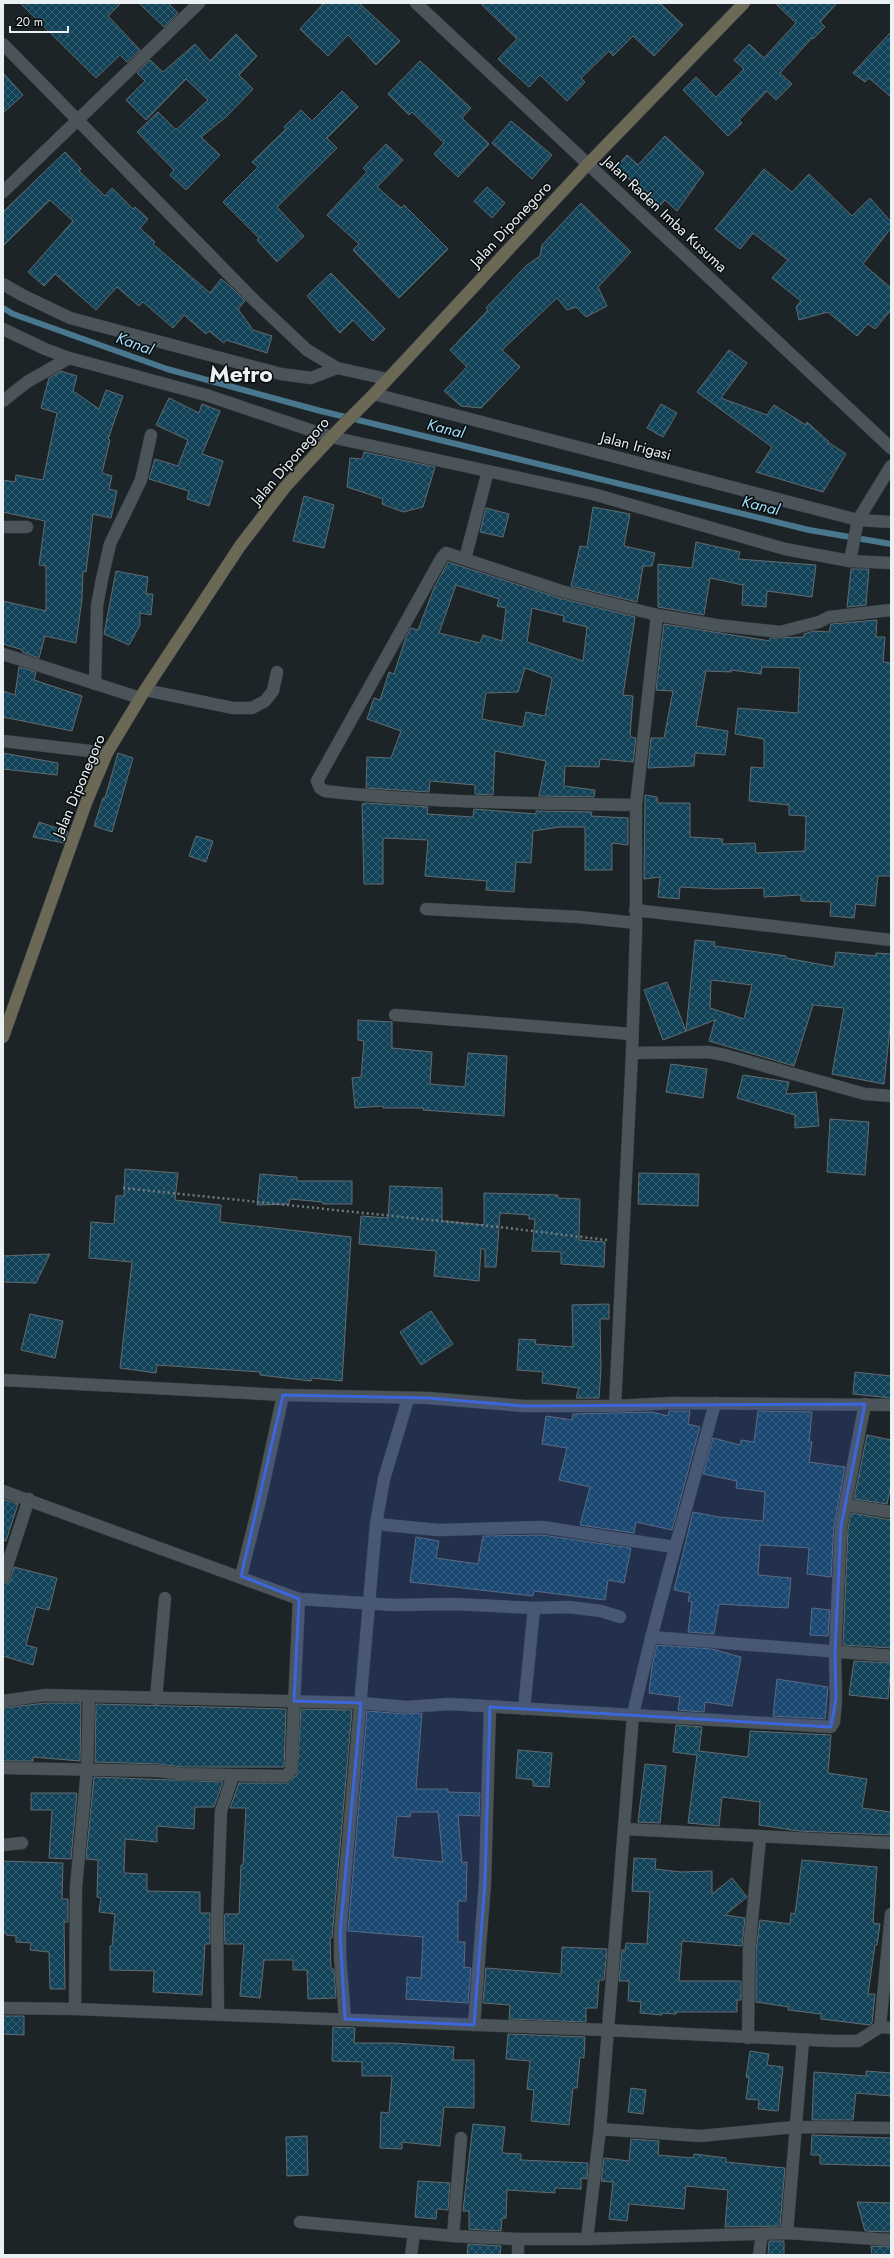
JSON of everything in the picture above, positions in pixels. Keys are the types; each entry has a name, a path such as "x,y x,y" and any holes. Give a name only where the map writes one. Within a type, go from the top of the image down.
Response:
{"street":[{"path":"3,192 199,3"},
{"name":"Jalan Raden Imba Kusuma","path":"416,3 891,448"},
{"name":"Jalan Diponegoro","path":"3,1037 86,802 108,753 142,694 240,546 286,486 335,433 388,379 588,164 744,3"},
{"path":"3,44 255,301 307,350 337,368 388,379"},
{"path":"3,284 22,296 70,318 281,374 310,378 337,368"},
{"path":"3,329 45,349 69,358 206,395 335,433 488,471 593,494 785,549 850,559 891,563"},
{"path":"3,401 27,382 69,358"},
{"name":"Jalan Irigasi","path":"371,397 858,523 891,522"},
{"path":"95,684 97,606 102,579 110,544 141,480 151,435"},
{"path":"850,559 858,523 891,466"},
{"path":"466,559 488,471"},
{"path":"3,527 28,527"},
{"path":"636,805 454,801 382,797 325,791 320,788 316,781 441,558 449,553 561,591 657,615 780,632 819,622 829,617 891,610"},
{"path":"615,1406 632,1053 631,1034 636,923 634,910 636,805 657,615"},
{"path":"3,654 95,684 142,694 233,708 252,708 265,700 273,691 277,672"},
{"path":"3,740 108,753"},
{"path":"426,909 579,917 636,923"},
{"path":"634,910 891,940"},
{"path":"395,1015 631,1034"},
{"path":"632,1053 708,1052 725,1055 865,1094 891,1096"},
{"path":"4,1383 408,1400 428,1398 524,1406 615,1406 715,1403 891,1405"},
{"path":"241,1576 261,1496 283,1395"},
{"path":"345,2019 340,1956 340,1934 361,1702 368,1602 376,1524 384,1480 408,1400"},
{"path":"587,2239 600,2129 606,2030 625,1829 633,1715 674,1547 715,1403"},
{"path":"3,1701 46,1695 156,1699 361,1702 407,1707 450,1704 831,1727 834,1722 836,1699 835,1653 841,1527 865,1404"},
{"path":"3,1491 29,1499 241,1576 299,1599 368,1602 394,1605 455,1604 534,1608 569,1607 602,1611 620,1617"},
{"path":"3,1578 29,1499"},
{"path":"846,1505 891,1512"},
{"path":"376,1524 438,1530 542,1527 674,1547"},
{"path":"156,1699 165,1598"},
{"path":"3,1768 158,1771 233,1776 286,1776 289,1773 299,1599"},
{"path":"524,1709 534,1608"},
{"path":"651,1637 835,1653 891,1656"},
{"path":"76,2009 76,1886 87,1770 89,1697"},
{"path":"474,2026 485,1882 490,1707"},
{"path":"218,2014 217,1919 221,1811 233,1776"},
{"path":"625,1829 707,1833 760,1838 891,1843"},
{"path":"748,2038 749,1950 760,1838"},
{"path":"3,1844 22,1844"},
{"path":"3,2008 76,2009 345,2019 474,2026 606,2030 748,2038 858,2042 886,2028 891,1914"},
{"path":"787,2233 803,2040"},
{"path":"600,2129 700,2136 795,2127 891,2128"},
{"path":"453,2236 461,2138"},
{"path":"300,2222 414,2233 518,2239 587,2239 787,2233 891,2240"},
{"path":"411,2255 414,2233"},
{"path":"759,2255 762,2234"},
{"path":"518,2239 518,2255"}],"path":[{"path":"123,1188 499,1227 623,1242"}],"highlighted area":[{"path":"283,1395 428,1398 524,1406 865,1404 841,1527 835,1653 836,1699 831,1727 490,1707 485,1882 474,2025 345,2019 340,1934 361,1703 294,1701 299,1599 241,1576"}],"building":[{"path":"20,3 121,3 108,16 140,50 127,62 120,55 96,78"},
{"path":"139,3 168,3 178,13 164,27"},
{"path":"324,3 359,3 400,41 376,65 348,35 328,56 300,29"},
{"path":"480,3 660,3 683,25 654,56 633,36 613,56 609,51 581,78 585,82 567,101 540,75 529,87 498,59 517,39"},
{"path":"775,3 837,3 820,22 825,27 813,39 812,38 780,73 792,84 776,100 767,91 739,120 742,123 728,136 683,90 696,77 716,97 744,69 734,60 749,44 764,58 796,23"},
{"path":"891,32 891,97 869,78 865,82 853,73"},
{"path":"236,34 257,56 239,75 253,89 226,117 201,137 220,155 186,190 170,175 174,170 137,132 158,112 176,130 208,100 186,79 146,120 126,100 145,81 137,73 150,60 163,72 195,44 210,61"},
{"path":"420,61 471,108 462,118 489,144 458,177 434,154 444,143 412,112 409,115 388,94"},
{"path":"3,73 23,95 3,113"},
{"path":"342,91 358,107 327,138 337,148 277,207 304,236 277,262 257,240 259,238 223,202 258,167 252,162 286,129 284,127 301,110 312,121"},
{"path":"511,121 552,155 532,179 492,143"},
{"path":"665,136 704,173 677,211 665,200 659,207 616,167 627,155 638,165"},
{"path":"386,144 403,160 377,187 401,208 404,205 448,249 399,298 353,250 359,244 327,215 367,172 363,168"},
{"path":"65,152 81,169 79,171 105,196 112,188 133,209 135,207 148,219 140,228 155,242 153,244 210,293 221,279 230,286 245,301 238,309 253,330 272,336 267,353 226,340 224,343 209,331 206,334 184,315 173,328 143,302 139,306 117,287 96,310 55,274 44,286 28,272 73,221 50,200 3,246 3,212"},
{"path":"764,169 792,192 809,174 852,216 870,198 891,222 891,228 863,264 891,288 891,310 875,329 868,324 857,336 828,312 799,320 796,307 801,301 772,278 788,260 753,233 740,249 715,229"},
{"path":"487,187 505,203 492,218 474,201"},
{"path":"581,203 631,252 598,287 607,306 586,317 576,307 567,310 557,298 502,350 520,367 481,408 461,406 444,391 467,367 450,350 488,310 486,308 526,266 540,256 542,245"},
{"path":"331,273 385,329 373,341 353,320 340,333 307,296"},
{"path":"729,350 747,363 721,398 767,415 774,405 806,425 807,422 828,442 846,454 823,492 756,472 772,447 697,392"},
{"path":"61,371 77,376 73,391 99,409 106,390 123,396 108,439 110,440 102,473 112,476 109,489 117,491 111,518 93,514 86,572 83,571 82,599 76,643 45,636 39,658 22,652 23,650 3,644 3,601 46,611 46,566 39,565 45,521 3,512 3,480 15,482 16,475 43,480 57,413 41,408 49,378"},
{"path":"169,398 199,413 202,404 220,411 202,454 223,461 209,506 187,499 189,491 149,479 155,459 178,466 188,440 156,425"},
{"path":"661,404 677,413 663,437 647,428"},
{"path":"364,452 435,467 423,507 403,512 382,504 383,499 347,487 350,458 362,459"},
{"path":"304,496 334,505 324,548 293,541"},
{"path":"593,507 630,514 624,546 655,553 652,566 643,566 637,602 571,586 580,546 587,547"},
{"path":"486,508 509,514 503,537 480,532"},
{"path":"696,542 740,552 738,559 816,565 812,597 767,591 766,607 742,605 743,585 710,578 704,615 658,607 658,564 692,568"},
{"path":"448,562 559,598 635,617 623,695 633,696 630,737 636,738 633,762 600,759 599,767 565,766 564,786 595,790 594,797 539,796 546,761 495,751 493,795 475,794 475,785 430,781 429,792 366,788 367,757 391,758 401,731 367,719 374,698 380,700 389,672 394,674 406,637 411,628 418,630 434,588","holes":["456,585 499,599 497,606 506,608 502,641 483,635 480,643 439,633","532,608 564,616 563,621 587,627 583,661 527,642","525,668 552,678 545,716 526,712 523,727 482,719 486,693 518,692"]},
{"path":"851,569 869,569 866,605 847,607"},
{"path":"116,571 148,577 146,594 153,594 151,615 140,613 140,625 129,645 104,634"},
{"path":"877,620 876,637 885,637 883,662 891,663 891,876 878,876 875,906 856,904 854,918 830,916 831,902 801,901 801,895 764,897 764,888 718,889 680,887 679,899 658,897 660,877 644,879 645,795 657,797 658,803 690,803 690,837 723,839 722,844 755,843 756,853 805,851 806,816 789,815 789,805 749,801 751,767 764,768 764,739 735,734 738,708 798,713 800,668 762,667 761,674 731,670 731,672 706,671 696,726 728,731 725,755 695,753 694,766 648,768 651,738 664,738 673,691 656,690 664,624 770,641 770,638 804,637 804,634 814,631 829,632 831,624"},
{"path":"19,667 36,672 34,680 82,696 72,731 3,717 3,691 15,695"},
{"path":"3,753 58,763 57,775 3,769"},
{"path":"118,753 133,758 112,832 94,826 103,798 105,798"},
{"path":"362,804 428,807 427,814 473,817 474,809 536,814 536,811 592,812 591,816 628,818 628,845 612,843 612,870 585,870 585,827 560,827 533,831 531,863 516,862 514,892 486,890 487,881 425,876 428,840 383,838 383,884 364,884"},
{"path":"39,822 68,832 64,843 33,837"},
{"path":"196,836 213,841 206,862 189,856"},
{"path":"695,940 715,942 714,946 786,956 786,958 834,967 836,952 876,956 876,953 891,954 891,1019 884,1084 832,1074 844,1008 813,1005 794,1066 709,1041 715,1020 663,1040 644,990 667,982 686,1031","holes":["711,980 752,985 744,1019 710,1008"]},
{"path":"358,1020 392,1022 392,1048 432,1052 430,1084 465,1087 468,1053 507,1056 504,1116 423,1110 424,1108 383,1108 383,1106 355,1108 352,1078 361,1077 364,1041 358,1040"},
{"path":"671,1064 707,1069 703,1098 666,1092"},
{"path":"743,1075 789,1082 786,1094 816,1092 819,1126 795,1128 795,1115 737,1098"},
{"path":"830,1119 869,1122 865,1175 827,1172"},
{"path":"125,1169 178,1173 175,1200 221,1205 220,1222 351,1237 342,1381 312,1378 311,1381 260,1375 260,1372 157,1365 156,1373 120,1368 132,1262 89,1258 91,1222 114,1224 116,1196 124,1196"},
{"path":"639,1173 699,1174 698,1206 638,1204"},
{"path":"260,1174 297,1177 297,1181 352,1181 352,1204 323,1204 323,1202 290,1199 289,1204 257,1205"},
{"path":"390,1186 442,1188 442,1221 484,1225 484,1193 558,1195 558,1198 580,1199 579,1240 605,1242 604,1267 561,1264 561,1252 532,1251 535,1219 529,1219 529,1215 500,1213 496,1267 485,1267 485,1249 481,1249 479,1281 434,1276 436,1251 359,1244 361,1216 388,1218"},
{"path":"50,1254 36,1283 3,1282 3,1256"},
{"path":"609,1304 609,1319 600,1319 601,1369 599,1398 576,1398 579,1388 542,1383 543,1372 517,1370 519,1339 536,1340 535,1344 573,1347 572,1305"},
{"path":"431,1311 453,1344 421,1365 400,1332"},
{"path":"30,1314 63,1321 55,1358 21,1350"},
{"path":"855,1372 891,1376 891,1398 853,1394"},
{"path":"669,1411 690,1411 688,1424 700,1427 672,1530 636,1522 634,1533 580,1525 590,1487 559,1480 567,1448 542,1444 546,1416 572,1420 573,1414 652,1412 668,1416"},
{"path":"758,1411 812,1412 809,1442 812,1442 809,1462 845,1467 834,1526 831,1577 807,1574 809,1548 760,1545 758,1575 791,1578 788,1608 719,1604 714,1634 688,1632 692,1602 688,1601 690,1593 674,1590 693,1512 719,1517 763,1521 765,1492 736,1488 737,1481 703,1474 713,1438 740,1445 741,1440 754,1442"},
{"path":"867,1435 891,1440 891,1485 887,1504 854,1499"},
{"path":"3,1499 18,1504 6,1541 3,1540"},
{"path":"851,1513 891,1520 891,1648 843,1645 848,1528"},
{"path":"542,1535 631,1548 624,1583 608,1580 605,1600 534,1591 533,1596 410,1582 416,1537 439,1541 436,1558 478,1564 483,1536"},
{"path":"14,1567 57,1578 49,1610 36,1607 26,1645 37,1648 33,1665 3,1656 3,1585 10,1581"},
{"path":"812,1608 830,1610 828,1636 810,1635"},
{"path":"657,1645 712,1649 741,1657 732,1706 705,1702 704,1712 678,1710 680,1697 649,1693 652,1666"},
{"path":"854,1661 891,1663 888,1699 849,1695"},
{"path":"777,1679 828,1687 825,1719 773,1716"},
{"path":"46,1703 81,1703 80,1761 33,1757 33,1761 3,1761 3,1708"},
{"path":"96,1704 286,1709 284,1767 182,1767 158,1764 95,1762"},
{"path":"301,1709 352,1710 332,1938 330,1938 331,1969 334,1969 336,1998 308,1999 307,1970 293,1970 293,1960 264,1960 260,1998 240,1996 244,1944 225,1944 224,1919 225,1914 239,1914 241,1865 243,1865 246,1808 230,1808 239,1783 286,1783 297,1775"},
{"path":"367,1711 406,1714 422,1713 416,1789 448,1789 448,1792 480,1793 479,1816 458,1815 462,1863 467,1862 466,1901 458,1901 458,1942 465,1942 464,1967 471,1968 468,2003 406,1999 407,1977 421,1978 423,1937 348,1931","holes":["411,1812 438,1812 443,1862 393,1857 397,1816 410,1817"]},
{"path":"676,1725 702,1727 699,1751 748,1757 750,1731 831,1735 828,1773 867,1779 862,1808 891,1812 890,1835 799,1831 759,1825 760,1802 722,1797 719,1826 688,1823 697,1755 673,1752"},
{"path":"518,1750 552,1753 549,1787 533,1786 533,1780 516,1778"},
{"path":"645,1764 666,1766 660,1823 638,1822"},
{"path":"94,1777 223,1782 214,1807 195,1807 194,1829 157,1826 157,1842 125,1839 124,1873 147,1874 147,1891 200,1892 200,1913 210,1913 210,1944 205,1944 202,1995 153,1992 154,1971 110,1970 110,1946 112,1946 115,1914 99,1912 101,1898 97,1897 98,1860 86,1859"},
{"path":"31,1793 77,1793 71,1859 49,1858 52,1810 31,1810"},
{"path":"634,1858 656,1859 655,1869 681,1872 712,1871 712,1894 732,1878 747,1897 725,1915 745,1918 742,1946 682,1941 679,1981 741,1981 741,2000 737,2000 737,2012 676,2012 676,2014 662,2013 662,2015 640,2013 641,2002 628,2001 629,1981 619,1981 622,1950 625,1950 626,1943 647,1944 650,1892 632,1891"},
{"path":"802,1860 877,1867 873,1923 880,1924 877,1945 875,1945 868,1994 875,1994 872,2023 870,2025 821,2019 821,2014 788,2010 789,2007 756,2002 756,1950 760,1920 790,1924 791,1913 795,1914"},
{"path":"3,1861 63,1863 62,1899 68,1899 68,1922 64,1922 65,1989 50,1989 49,1952 30,1950 31,1943 16,1942 16,1936 6,1935 7,1933 3,1933"},
{"path":"562,1947 607,1949 604,1980 599,1980 597,2008 586,2008 586,2022 509,2019 510,2005 483,2003 486,1968 561,1974"},
{"path":"3,2016 24,2016 24,2035 3,2034"},
{"path":"333,2027 355,2028 354,2043 394,2043 454,2047 453,2060 474,2060 474,2108 444,2107 440,2146 402,2142 402,2149 380,2148 381,2112 389,2113 392,2076 362,2076 362,2062 332,2061"},
{"path":"508,2034 585,2037 584,2058 580,2057 577,2088 573,2088 569,2125 531,2121 534,2090 527,2089 530,2061 506,2059"},
{"path":"750,2051 769,2054 767,2065 783,2067 778,2111 758,2109 759,2100 746,2099 749,2078 746,2077"},
{"path":"866,2071 891,2073 891,2096 856,2093 853,2120 812,2120 814,2072 866,2076"},
{"path":"631,2088 646,2090 643,2114 628,2112"},
{"path":"473,2124 505,2127 502,2153 521,2154 521,2160 588,2163 587,2179 581,2178 581,2189 555,2188 555,2193 507,2190 506,2218 502,2218 501,2231 469,2229 469,2211 463,2211"},
{"path":"812,2135 891,2138 891,2166 820,2164 820,2155 811,2155"},
{"path":"307,2136 308,2175 287,2176 286,2137"},
{"path":"631,2139 659,2141 658,2155 693,2158 694,2154 726,2158 726,2162 785,2168 780,2226 725,2227 728,2190 686,2186 684,2209 629,2204 627,2221 609,2219 613,2182 601,2181 604,2158 629,2161"},
{"path":"418,2181 450,2183 448,2210 437,2209 436,2219 415,2217"},
{"path":"857,2202 891,2203 891,2232 865,2231"},
{"path":"769,2241 784,2241 784,2255 768,2255"},
{"path":"468,2244 501,2246 500,2255 467,2255"},
{"path":"871,2246 891,2247 891,2255 872,2255"}],"waterway":[{"name":"Kanal","path":"3,308 13,314 167,369 317,410 809,530 891,544"}],"district":[{"name":"Metro","path":"241,374"}]}
